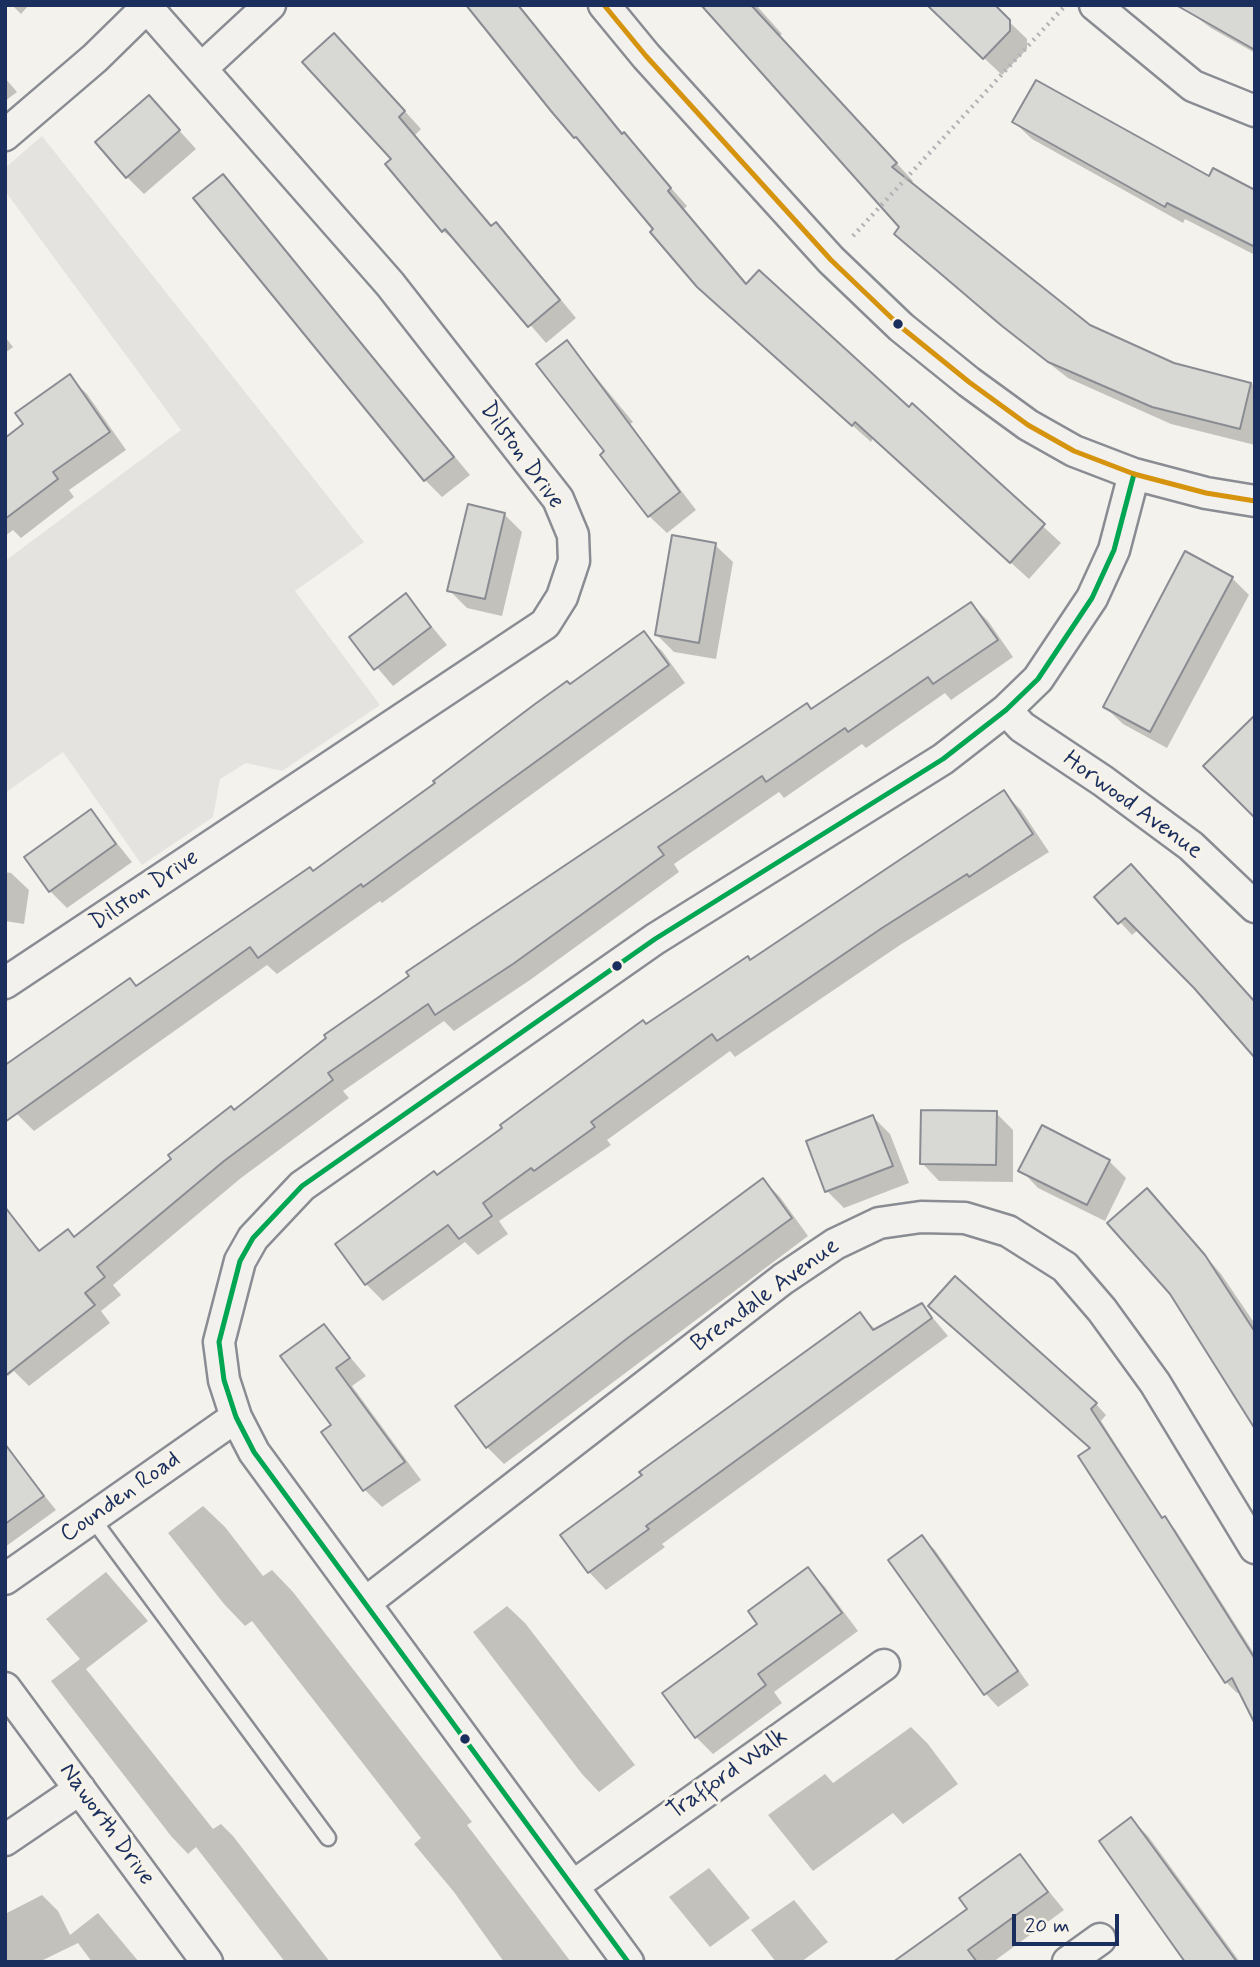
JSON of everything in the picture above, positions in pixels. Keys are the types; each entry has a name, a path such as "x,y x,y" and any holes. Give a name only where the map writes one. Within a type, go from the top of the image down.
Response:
{"street":[{"path":"202,68 270,5"},
{"path":"604,5 646,57 831,260 901,327 1028,425 1074,451 1134,474 1206,493 1255,501"},
{"path":"1095,5 1193,86 1255,111"},
{"path":"5,135 95,58 146,6"},
{"name":"Dilston Drive","path":"5,983 545,624 562,597 574,561 573,535 558,499 390,284 146,6"},
{"path":"628,1962 254,1452 236,1417 224,1380 219,1342 230,1291 240,1261 253,1238 302,1186 654,939 943,759 1006,710 1038,679 1092,598 1114,550 1134,474"},
{"name":"Horwood Avenue","path":"1006,710 1022,727 1103,781 1191,846 1255,907"},
{"name":"Brendale Avenue","path":"365,1603 783,1279 835,1244 879,1223 921,1216 965,1218 1008,1231 1065,1267 1102,1310 1155,1383 1255,1548"},
{"name":"Counden Road","path":"5,1579 236,1417"},
{"name":"Trafford Walk","path":"573,1886 884,1665"},
{"name":"Naworth Drive","path":"5,1688 207,1962"},
{"path":"5,1840 80,1789"},
{"path":"1069,1962 1100,1939"}],"lane":[{"path":"92,1518 328,1838"}],"path":[{"path":"831,260 1066,5"}],"shaded area":[{"path":"42,136 364,542 295,591 380,705 282,771 246,763 220,779 213,817 142,865 63,752 5,793 5,561 181,430 5,191 5,168"}],"building":[{"path":"466,5 518,5 622,134 624,132 671,188 668,191 746,284 759,270 909,407 912,403 1045,524 1010,563 855,422 852,426 697,287 650,232 653,229 551,111"},
{"path":"701,5 751,5 897,163 892,167 1090,325 1174,363 1251,383 1240,429 1152,407 1048,362 1002,326 894,234 899,227"},
{"path":"927,5 995,5 1010,20 1010,31 983,59"},
{"path":"1176,5 1255,5 1255,50"},
{"path":"334,33 405,111 399,117 491,226 496,222 560,300 528,327 445,229 442,232 385,164 391,159 302,62"},
{"path":"1036,80 1209,176 1213,168 1255,190 1255,247 1167,203 1165,207 1012,122"},
{"path":"149,95 180,130 126,178 95,142"},
{"path":"223,174 454,457 424,481 193,198"},
{"path":"567,340 680,492 648,517 600,455 604,451 536,364"},
{"path":"70,374 110,432 53,472 58,479 5,519 5,438 23,424 15,413"},
{"path":"468,504 505,513 485,599 447,591"},
{"path":"672,535 716,543 699,643 655,635"},
{"path":"1185,551 1233,577 1150,732 1103,707"},
{"path":"406,593 431,627 374,670 349,637"},
{"path":"971,602 998,640 933,684 928,677 848,732 845,728 766,782 762,776 658,847 664,855 513,964 435,1015 428,1004 328,1073 333,1080 224,1161 97,1267 105,1277 85,1293 95,1305 5,1376 5,1207 39,1251 68,1229 74,1237 171,1159 168,1155 231,1106 234,1110 326,1038 324,1035 409,976 406,972 807,703 811,709"},
{"path":"644,631 669,665 363,887 361,884 258,958 250,947 5,1122 5,1065 130,978 136,986 310,867 313,871 435,783 433,781 535,704 567,681 570,684"},
{"path":"1255,715 1255,818 1203,766"},
{"path":"1004,790 1033,834 969,877 967,874 882,928 717,1041 712,1034 591,1122 595,1127 534,1171 531,1168 483,1203 492,1216 459,1239 448,1225 365,1285 335,1244 434,1171 437,1175 502,1128 500,1125 643,1020 646,1024 748,956 750,960"},
{"path":"91,809 116,844 49,892 24,857"},
{"path":"1131,864 1255,1002 1255,1058 1194,988 1125,918 1118,924 1094,897"},
{"path":"921,1110 997,1111 996,1165 920,1164"},
{"path":"873,1115 893,1166 825,1192 806,1141"},
{"path":"1042,1125 1110,1160 1087,1205 1018,1171"},
{"path":"763,1178 792,1218 629,1337 486,1448 455,1406"},
{"path":"1147,1188 1205,1255 1255,1332 1255,1429 1170,1294 1107,1223"},
{"path":"955,1276 1097,1403 1091,1409 1162,1518 1165,1516 1255,1659 1255,1724 1232,1678 1225,1683 1078,1456 1090,1448 928,1306"},
{"path":"922,1303 932,1318 646,1526 649,1529 588,1573 560,1535 642,1475 639,1472 860,1312 873,1330"},
{"path":"324,1324 350,1358 336,1368 405,1462 363,1491 321,1432 331,1425 280,1356"},
{"path":"5,1444 44,1496 5,1524"},
{"path":"922,1535 1018,1671 984,1695 888,1560"},
{"path":"808,1567 842,1613 758,1674 766,1685 695,1738 662,1693 757,1624 748,1611"},
{"path":"1131,1817 1237,1962 1185,1962 1099,1841"},
{"path":"1020,1854 1048,1892 968,1950 977,1962 893,1962 967,1909 959,1898"}],"transit line":[{"path":"604,5 646,56 831,260 901,327 969,382 1028,425 1074,451 1134,474 1206,493 1255,501"},
{"path":"628,1962 254,1452 236,1417 224,1380 219,1342 240,1261 253,1238 302,1186 655,939 943,759 1006,710 1038,679 1092,598 1114,550 1134,474"}]}
